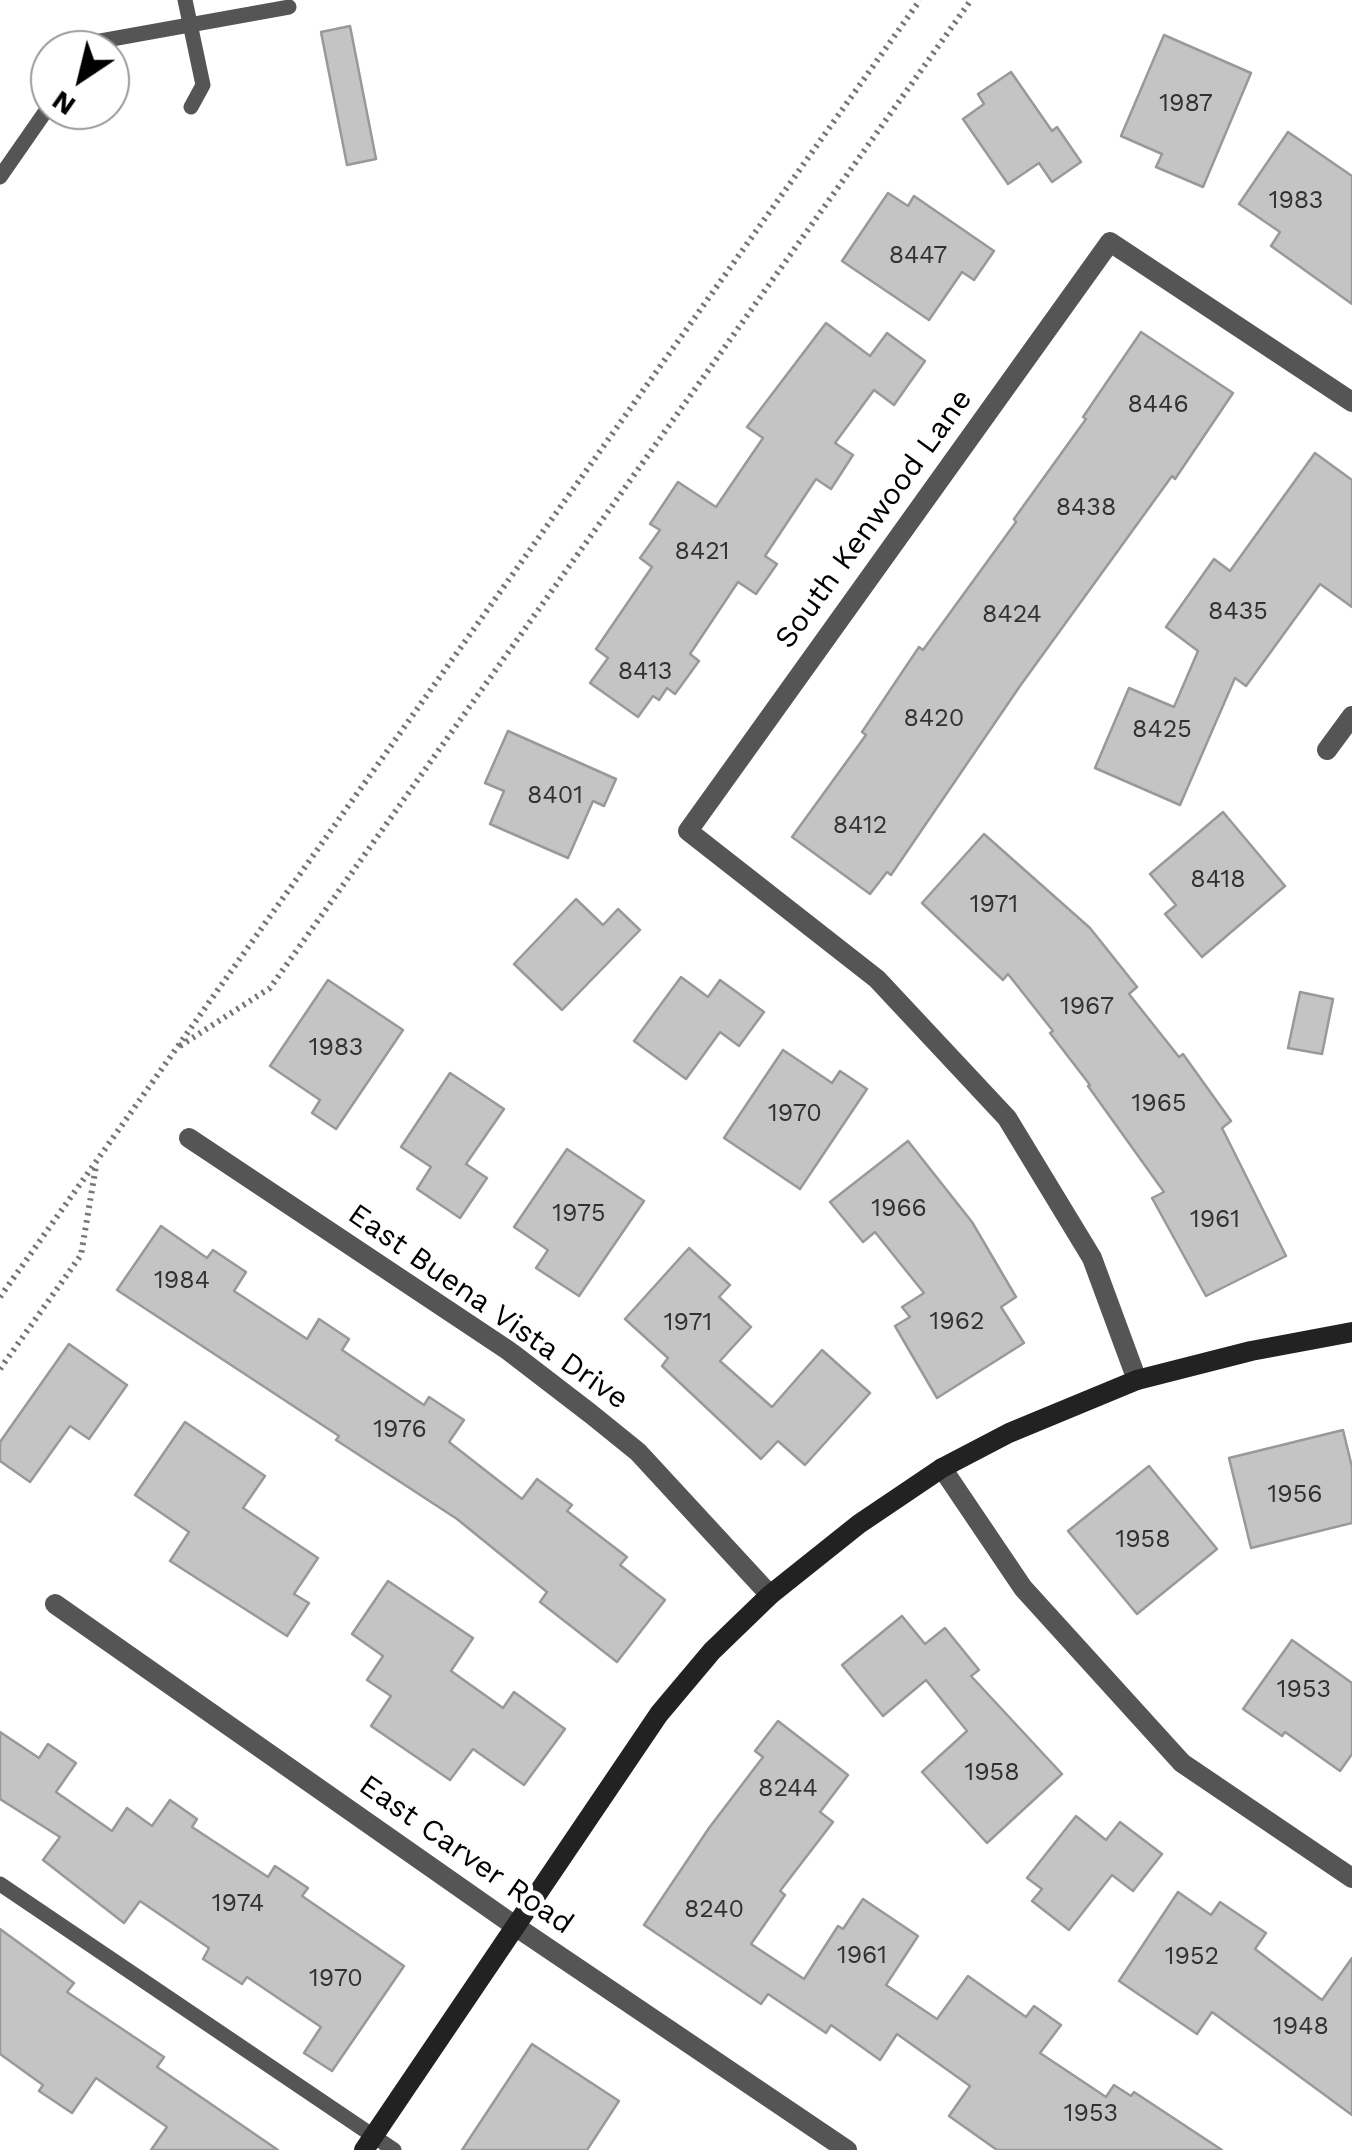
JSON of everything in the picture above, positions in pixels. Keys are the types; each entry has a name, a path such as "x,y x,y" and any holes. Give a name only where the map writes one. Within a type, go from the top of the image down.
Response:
{"street":[{"name":"South Kenwood Lane","path":"1136,1380 1092,1258 1006,1118 877,978 688,831 1110,242 1352,402"},
{"path":"1328,750 1352,716"},
{"name":"East Buena Vista Drive","path":"190,1138 509,1351 591,1414 638,1452 770,1594"},
{"path":"369,2143 659,1714 712,1651 770,1594 859,1524 942,1468 1009,1433 1136,1380 1251,1351 1352,1332"},
{"path":"942,1468 1024,1588 1182,1763 1352,1878"},
{"name":"East Carver Road","path":"55,1604 515,1926 846,2150"}],"lane":[{"path":"185,0 203,85 191,107"},
{"path":"130,36 289,8"},
{"path":"0,177 33,130"},
{"path":"0,1884 369,2143 394,2150"}],"path":[{"path":"0,1298 920,0"},
{"path":"176,1049 270,988 970,0"},
{"path":"0,1369 81,1255 97,1160"}],"building":[{"path":"350,26 376,159 347,165 321,32"},
{"path":"1164,35 1251,73 1203,187 1156,167 1162,154 1121,136"},
{"path":"1011,72 1052,131 1057,127 1081,162 1052,182 1039,163 1008,184 963,119 984,104 978,94"},
{"path":"1288,132 1352,176 1352,304 1271,246 1280,232 1239,204"},
{"path":"888,193 908,206 914,196 994,251 974,280 962,272 929,320 842,261"},
{"path":"826,323 870,356 887,333 925,361 894,405 874,390 835,443 853,455 831,489 816,479 765,556 777,564 756,594 738,582 690,654 699,661 675,694 667,688 659,700 653,696 638,717 590,683 608,658 596,649 652,567 640,558 660,530 650,524 678,482 716,507 763,438 747,427"},
{"path":"1141,332 1233,393 1175,479 1172,476 1020,686 891,875 887,872 870,894 792,837 866,735 862,732 919,647 923,650 1016,522 1014,519 1086,419 1083,417"},
{"path":"1315,453 1352,480 1352,607 1320,584 1246,686 1235,678 1180,805 1095,768 1129,688 1174,707 1198,651 1166,627 1214,559 1230,571"},
{"path":"508,731 616,779 604,806 593,801 568,858 490,824 504,791 485,783"},
{"path":"1223,812 1285,886 1202,957 1165,914 1176,905 1150,874"},
{"path":"984,834 1090,928 1137,987 1129,994 1179,1057 1183,1054 1231,1121 1222,1128 1286,1256 1206,1296 1152,1198 1164,1192 1050,1033 1053,1031 1008,974 1003,980 922,903"},
{"path":"576,899 603,925 618,909 640,930 562,1010 514,964"},
{"path":"681,977 708,997 720,980 764,1012 739,1046 720,1032 686,1079 634,1041"},
{"path":"328,980 403,1030 336,1129 312,1113 320,1100 270,1066"},
{"path":"1300,992 1333,999 1322,1054 1288,1048"},
{"path":"783,1050 832,1083 840,1071 867,1089 800,1189 724,1138"},
{"path":"450,1073 504,1109 466,1164 487,1178 460,1218 417,1189 431,1167 401,1147"},
{"path":"908,1141 972,1222 1016,1297 1001,1307 1024,1343 937,1398 895,1326 910,1317 902,1307 924,1293 875,1232 863,1242 830,1202"},
{"path":"567,1149 644,1201 579,1296 536,1268 548,1250 514,1227"},
{"path":"161,1226 207,1258 213,1250 246,1272 234,1291 307,1339 319,1319 349,1339 342,1350 424,1405 429,1397 464,1420 449,1442 522,1499 537,1479 572,1505 567,1511 627,1557 620,1565 665,1600 617,1662 540,1602 547,1592 457,1519 117,1290"},
{"path":"689,1248 730,1285 719,1297 751,1327 720,1361 772,1407 822,1350 870,1393 805,1465 778,1441 761,1459 662,1366 668,1358 625,1319"},
{"path":"69,1344 127,1385 89,1439 70,1426 30,1482 0,1461 0,1442"},
{"path":"185,1422 265,1476 243,1508 318,1558 294,1594 309,1603 287,1636 170,1561 189,1532 135,1495"},
{"path":"1343,1430 1352,1467 1352,1523 1251,1548 1229,1458"},
{"path":"1149,1466 1217,1549 1137,1614 1068,1531"},
{"path":"388,1581 473,1638 451,1671 503,1708 514,1692 565,1729 524,1785 473,1749 450,1780 371,1726 391,1696 367,1680 383,1656 352,1634"},
{"path":"902,1616 925,1644 945,1628 979,1670 971,1676 1062,1774 987,1843 922,1772 967,1731 926,1680 883,1716 842,1665"},
{"path":"1292,1640 1352,1683 1352,1754 1340,1771 1285,1732 1282,1736 1243,1709"},
{"path":"778,1721 848,1775 820,1812 833,1822 780,1891 785,1895 751,1944 804,1979 838,1926 843,1929 863,1899 918,1936 886,1985 937,2019 968,1976 1026,2017 1034,2006 1061,2025 1040,2053 1106,2097 1114,2085 1131,2096 1134,2092 1222,2150 997,2150 949,2116 970,2086 897,2034 880,2060 831,2025 826,2033 768,1994 761,2004 644,1925 709,1828 763,1757 755,1751"},
{"path":"0,1732 39,1758 48,1744 76,1763 56,1792 112,1831 127,1808 152,1826 170,1800 197,1819 192,1827 268,1877 275,1866 308,1888 302,1896 404,1966 332,2071 304,2053 321,2027 247,1977 242,1984 203,1959 209,1948 140,1901 124,1923 43,1860 60,1837 0,1799"},
{"path":"1076,1816 1106,1840 1120,1822 1162,1854 1133,1891 1112,1875 1069,1930 1032,1901 1042,1889 1027,1878"},
{"path":"1178,1892 1211,1915 1220,1902 1266,1933 1255,1949 1322,2000 1352,1958 1352,2115 1212,2012 1197,2034 1119,1981"},
{"path":"0,1929 74,1983 67,1992 164,2057 157,2067 278,2150 151,2150 167,2127 96,2078 72,2113 39,2091 43,2085 0,2054"},
{"path":"532,2044 619,2101 587,2150 462,2150"}]}
